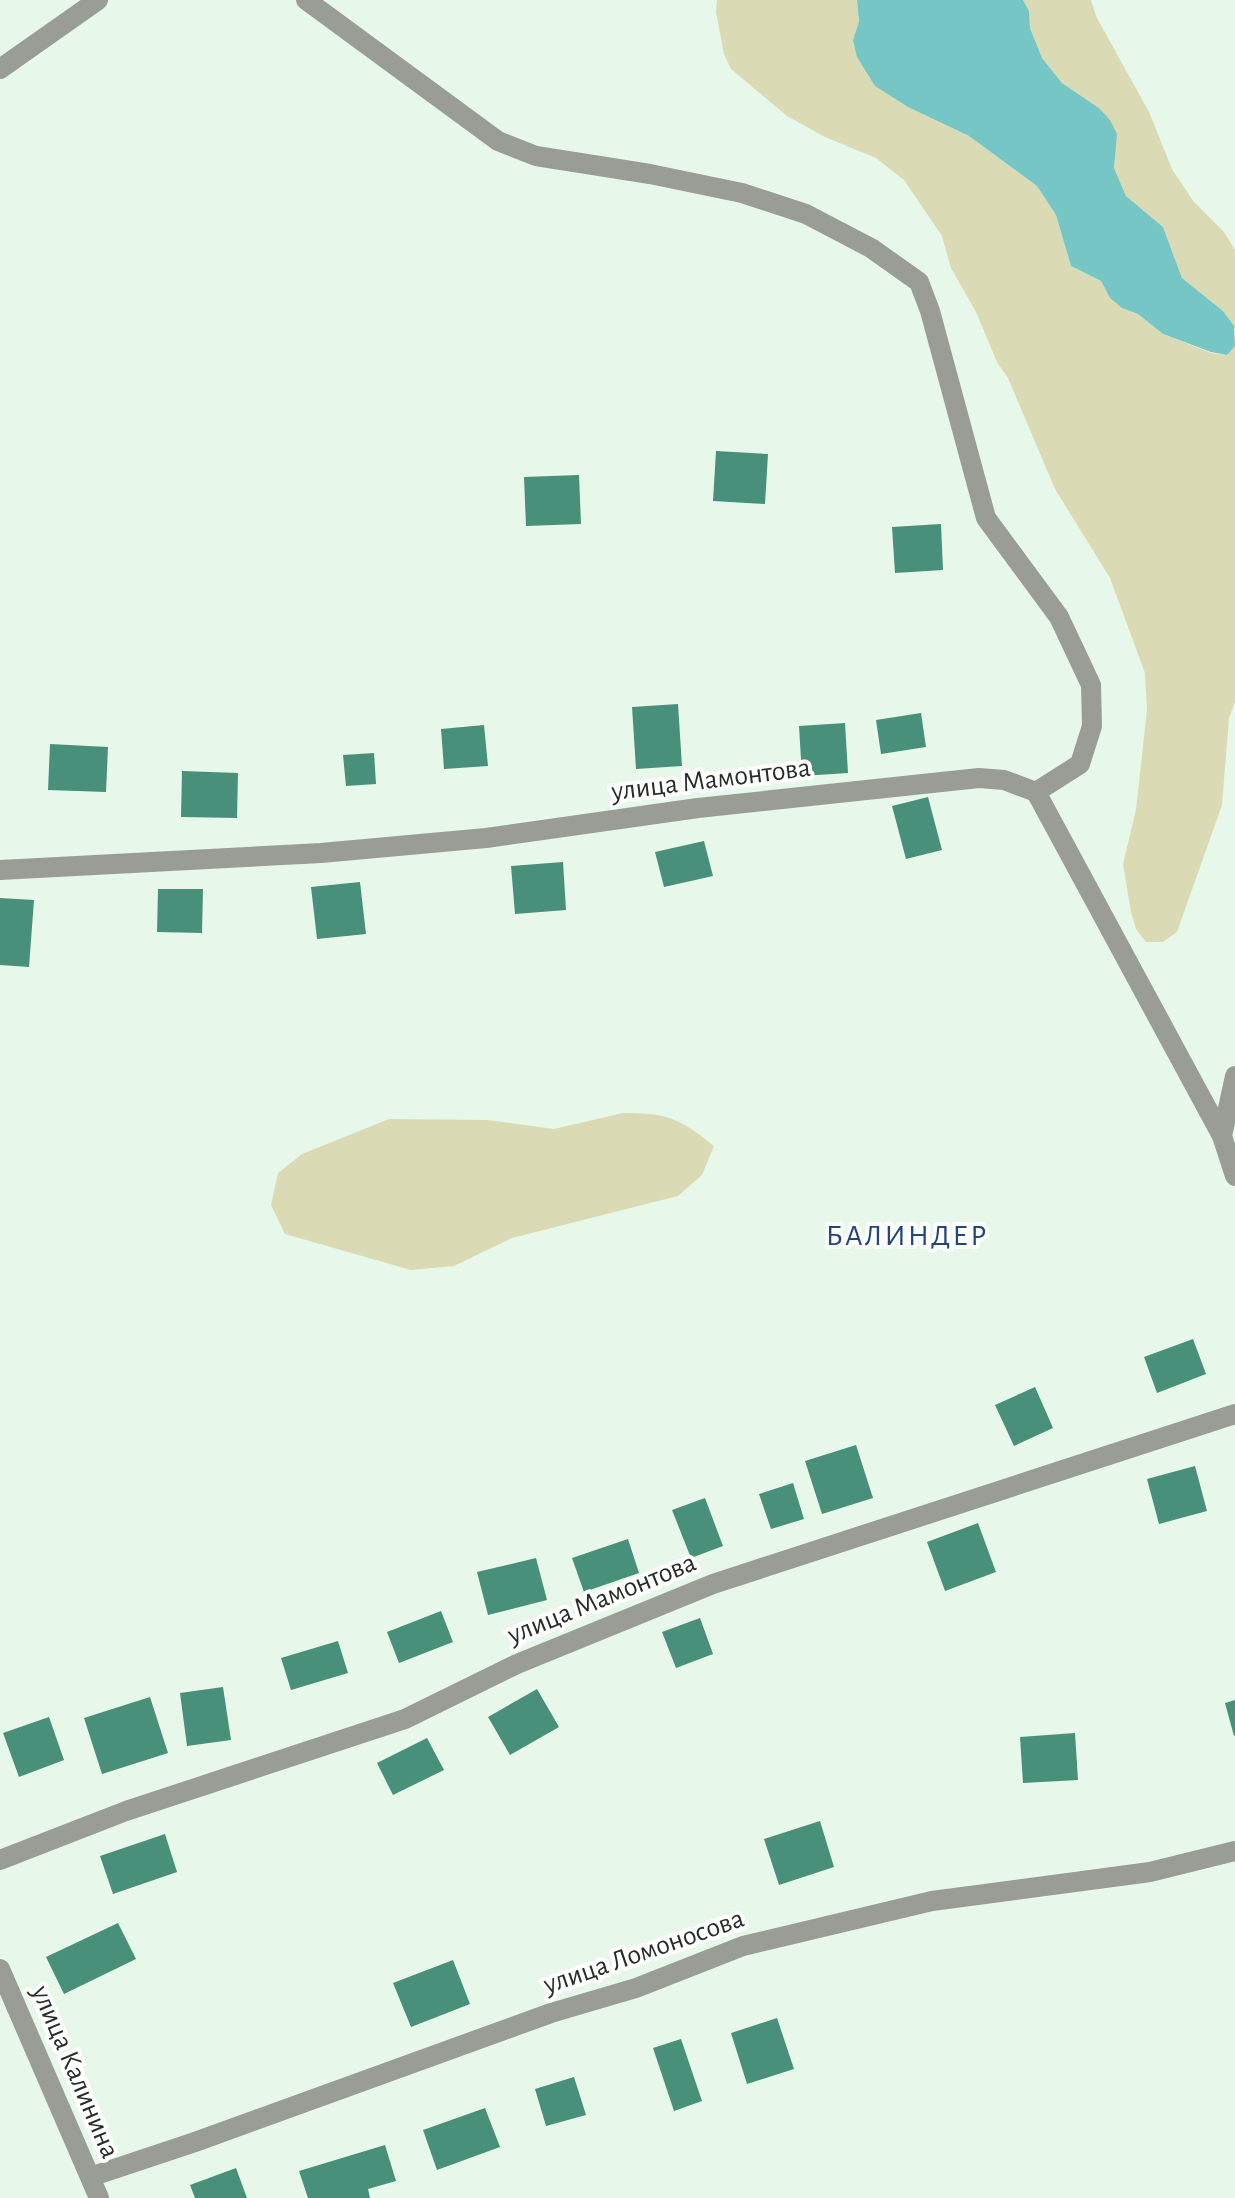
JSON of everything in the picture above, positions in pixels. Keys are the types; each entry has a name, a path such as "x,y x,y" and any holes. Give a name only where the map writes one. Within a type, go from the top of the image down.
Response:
{"street":[{"path":"0,69 98,0"},
{"path":"306,0 498,141 536,156 650,174 742,193 806,214 871,248 919,282 930,311 986,518 1059,617 1091,685 1092,726 1080,764 1036,792 1222,1136 1235,1176"},
{"name":"улица Мамонтова","path":"0,870 321,853 486,838 698,808 979,778 1004,780 1036,792"},
{"path":"1222,1136 1235,1076"},
{"name":"улица Мамонтова","path":"0,1860 126,1811 405,1719 517,1664 713,1584 1235,1414"},
{"name":"улица Ломоносова","path":"90,2177 551,2013 636,1988 743,1946 932,1901 1150,1872 1235,1851"},
{"name":"улица Калинина","path":"0,1969 99,2198"}],"green space":[{"path":"717,0 857,0 859,21 853,40 908,107 969,136 1037,186 1056,215 1071,266 1101,281 1110,298 1122,308 1138,314 1163,334 1211,353 1227,355 1235,346 1235,702 1229,718 1222,805 1177,932 1163,942 1146,942 1136,929 1123,864 1136,810 1147,709 1145,673 1110,578 1055,489 1008,378 997,362 976,312 951,268 942,236 904,180 876,158 825,137 787,116 731,69 724,54 716,12"},
{"path":"1023,0 1091,0 1096,16 1149,112 1172,169 1194,202 1224,232 1235,250 1235,329 1223,311 1182,278 1163,227 1126,196 1114,168 1116,133 1099,108 1062,83 1042,58"},
{"path":"623,1113 651,1114 672,1119 714,1146 702,1175 678,1196 512,1238 454,1266 411,1270 285,1234 271,1205 278,1173 302,1154 389,1119 487,1120 554,1129"}],"water":[{"path":"857,0 1023,0 1042,58 1062,83 1099,108 1110,120 1117,134 1114,168 1126,196 1163,227 1182,278 1223,311 1234,326 1235,346 1227,355 1163,334 1138,314 1122,308 1110,298 1101,281 1071,266 1056,215 1037,186 969,136 908,107 875,86 857,57 853,40 859,21"}],"building":[{"path":"716,451 768,454 765,504 713,501"},
{"path":"579,475 581,524 526,526 524,477"},
{"path":"941,524 943,570 895,573 892,527"},
{"path":"678,704 682,766 636,769 632,707"},
{"path":"921,713 926,747 881,754 876,720"},
{"path":"845,723 848,773 802,776 799,726"},
{"path":"484,725 488,766 444,769 441,729"},
{"path":"50,744 108,747 106,792 48,790"},
{"path":"374,753 376,784 346,786 343,755"},
{"path":"182,771 238,773 237,818 181,817"},
{"path":"928,797 942,850 906,859 892,806"},
{"path":"704,841 713,876 664,887 655,852"},
{"path":"563,862 566,910 515,914 511,866"},
{"path":"360,882 366,934 317,939 311,887"},
{"path":"158,889 203,889 202,933 157,932"},
{"path":"0,898 34,900 29,967 0,965"},
{"path":"1193,1339 1206,1374 1157,1393 1144,1357"},
{"path":"1035,1387 1053,1428 1014,1446 995,1405"},
{"path":"856,1445 873,1498 822,1514 805,1461"},
{"path":"1195,1466 1207,1511 1159,1524 1147,1479"},
{"path":"793,1483 804,1519 771,1529 759,1494"},
{"path":"705,1498 723,1546 691,1558 672,1510"},
{"path":"978,1523 996,1572 945,1591 927,1542"},
{"path":"628,1539 639,1573 584,1592 572,1558"},
{"path":"536,1558 547,1600 488,1615 477,1572"},
{"path":"441,1611 453,1642 399,1663 387,1632"},
{"path":"700,1618 713,1654 676,1668 662,1632"},
{"path":"338,1641 348,1673 291,1690 281,1658"},
{"path":"223,1687 231,1740 187,1746 180,1693"},
{"path":"537,1689 559,1727 510,1755 488,1717"},
{"path":"150,1697 168,1753 102,1774 84,1718"},
{"path":"1235,1700 1235,1735 1234,1736 1225,1703"},
{"path":"49,1717 64,1760 19,1777 3,1733"},
{"path":"1075,1733 1078,1780 1023,1783 1020,1737"},
{"path":"427,1738 444,1770 393,1795 377,1763"},
{"path":"820,1821 834,1867 779,1885 764,1839"},
{"path":"165,1834 177,1872 113,1894 100,1856"},
{"path":"118,1923 136,1959 64,1994 46,1957"},
{"path":"453,1960 470,2004 411,2027 393,1983"},
{"path":"777,2018 794,2069 747,2084 731,2033"},
{"path":"681,2039 702,2101 674,2111 653,2048"},
{"path":"574,2077 586,2115 546,2126 535,2089"},
{"path":"485,2108 500,2147 437,2170 423,2130"},
{"path":"385,2145 396,2181 368,2189 370,2198 308,2198 299,2171"},
{"path":"236,2168 247,2198 195,2198 190,2185"}],"district":[{"name":"БАЛИНДЕР","path":"907,1236"}]}
